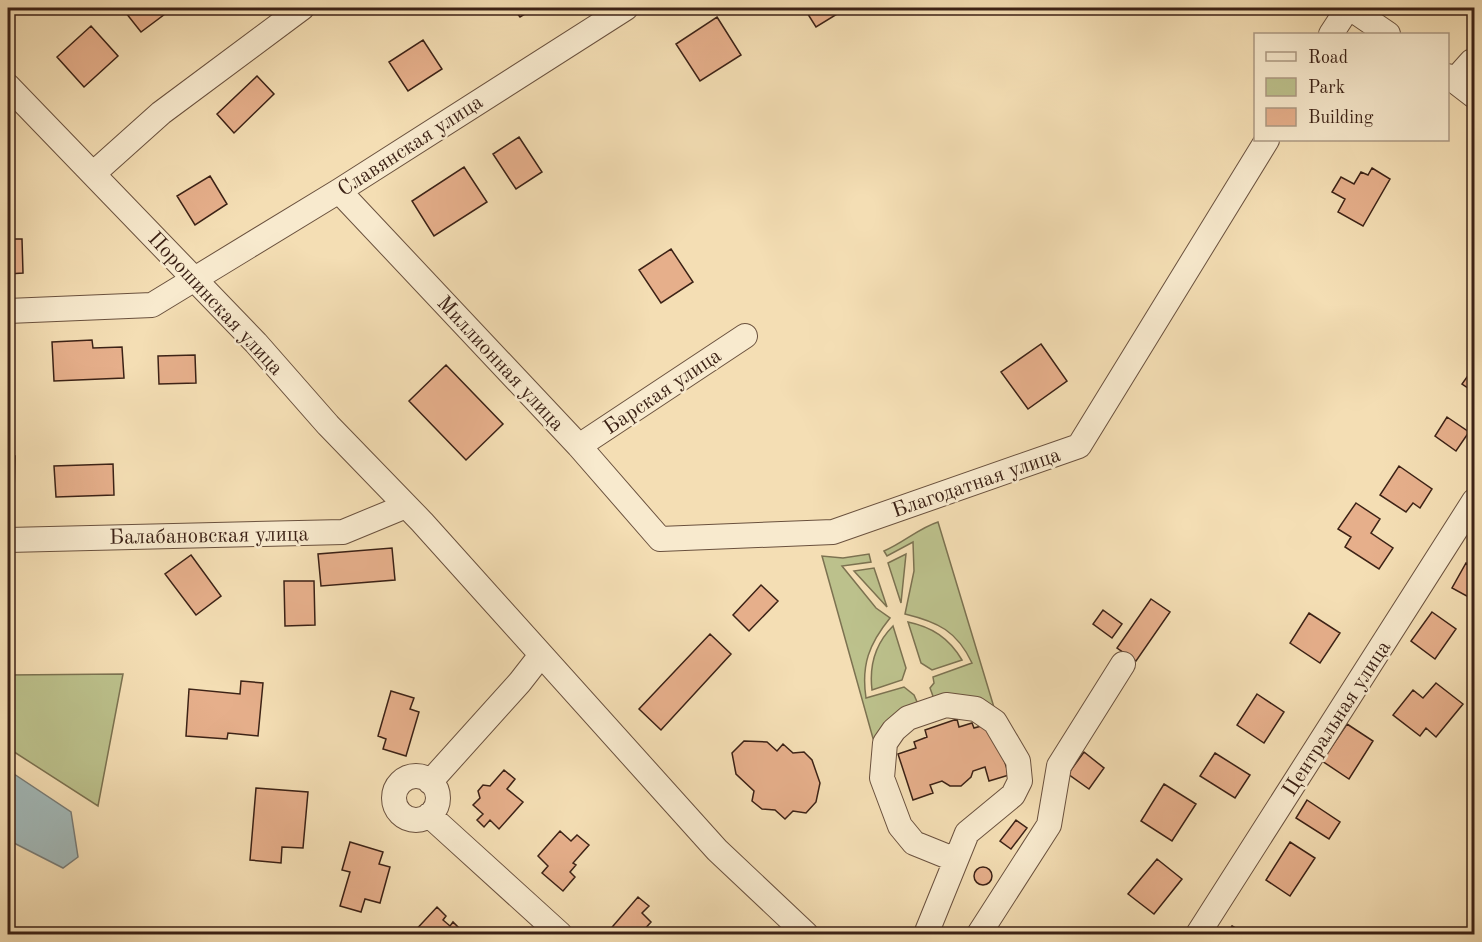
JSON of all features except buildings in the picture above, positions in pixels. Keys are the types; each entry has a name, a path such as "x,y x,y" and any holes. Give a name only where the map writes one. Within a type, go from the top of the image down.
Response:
{"street":[{"path":"94,173 161,114 302,8"},
{"name":"Славянская улица","path":"8,310 152,305 339,191 626,8"},
{"path":"1332,33 1349,8 1386,33"},
{"path":"1474,63 1471,62 1451,78 1474,96"},
{"name":"Порошинская улица","path":"8,86 256,343 328,425 414,514 717,850 806,934"},
{"name":"Благодатная улица","path":"660,538 833,532 1079,446 1266,141"},
{"name":"Миллионная улица","path":"339,191 579,446 660,538"},
{"name":"Барская улица","path":"579,446 745,336"},
{"name":"Центральная улица","path":"1198,934 1474,501"},
{"name":"Балабановская улица","path":"8,540 343,532 414,514"},
{"path":"430,782 520,682 541,655"},
{"path":"979,934 1049,825 1059,766 1123,664"},
{"path":"926,934 967,833 1013,795 1020,781 1018,761 995,722 976,709 946,705 908,718 894,730 885,743 882,778 900,826 914,843 956,860"},
{"path":"416,776 430,782 438,797 435,809 429,815 423,819 408,819 397,810 393,797 395,789 404,779 416,776"},
{"path":"429,815 560,934"}],"green space":[{"path":"938,522 996,714 934,699 930,688 934,683 933,677 972,663 960,643 945,630 905,614 914,571 913,542 887,556 884,551"},
{"path":"869,554 871,562 842,566 876,608 890,618 868,655 865,675 866,698 904,687 914,695 918,704 874,742 822,556 843,558"},
{"path":"906,554 901,603 888,563"},
{"path":"874,568 887,607 854,571"},
{"path":"908,622 932,630 951,645 962,660 932,670 921,663"},
{"path":"893,626 906,668 902,680 872,690 871,672 875,655 882,640"},
{"path":"123,674 98,806 8,748 8,675"}],"water":[{"path":"8,770 71,812 78,857 63,868 8,840"}]}
